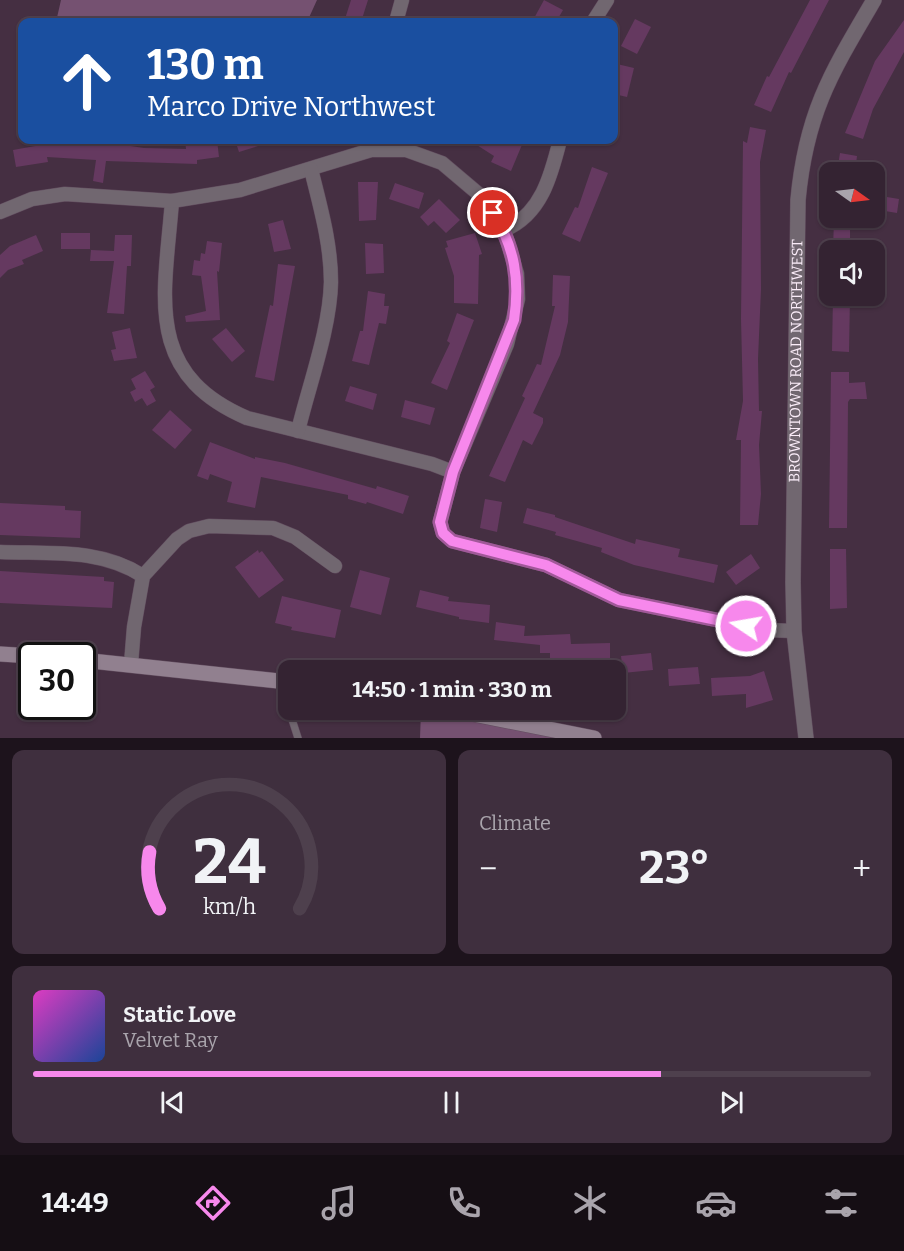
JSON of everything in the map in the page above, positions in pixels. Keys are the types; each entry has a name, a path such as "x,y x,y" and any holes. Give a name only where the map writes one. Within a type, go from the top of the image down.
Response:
{"main road":[{"path":"0,654 18,655"},
{"path":"96,661 278,680"},
{"path":"503,720 594,738"}],"street":[{"path":"397,18 402,0"},
{"path":"596,18 607,0"},
{"name":"BROWNTOWN ROAD NORTHWEST","path":"806,738 794,631 798,236 802,164 819,99 832,70 874,0"},
{"path":"504,230 528,217 547,185 559,144"},
{"path":"0,212 32,199 65,194 172,201 240,190 310,169 371,145 406,150 442,163 481,196 504,230 517,274 514,320 453,472 440,522 443,533 452,541 546,565 619,600 767,630 794,631"},
{"path":"298,431 326,321 331,284 327,234 310,169"},
{"path":"172,201 164,310 168,337 178,361 197,388 223,408 248,418 432,464 453,472"},
{"path":"131,664 134,627 143,576 177,539 189,531 209,526 273,528 295,537 335,566"},
{"path":"0,552 99,556 121,562 143,576"}],"lane":[{"path":"293,720 298,738"}],"shaded area":[{"path":"61,0 317,0 309,18 57,18"},
{"path":"421,720 498,720 572,738 420,738"}],"building":[{"path":"351,0 368,0 362,18 345,18"},
{"path":"544,0 563,10 558,18 534,18"},
{"path":"810,0 829,0 791,73 789,72 771,112 754,105 767,76 769,77"},
{"path":"635,19 651,27 637,54 621,46"},
{"path":"904,20 904,52 873,109 863,139 845,133 875,61"},
{"path":"618,64 634,68 627,97 618,95"},
{"path":"750,127 766,130 760,162 761,289 758,359 759,411 762,411 759,445 761,494 758,525 740,525 741,440 736,440 743,401 741,319 743,141 747,143"},
{"path":"46,144 117,144 144,148 186,149 185,144 217,144 219,157 197,160 197,164 106,161 103,183 93,181 96,160 47,157 48,162 16,167 13,150"},
{"path":"236,144 265,144 239,152"},
{"path":"475,144 522,144 511,171 491,162 494,156"},
{"path":"840,153 857,156 856,162 839,162"},
{"path":"592,167 608,173 580,242 562,234 575,207 578,208"},
{"path":"358,182 378,182 376,220 359,221"},
{"path":"395,183 424,193 419,209 389,199"},
{"path":"887,197 899,199 897,213 885,211"},
{"path":"439,199 460,220 446,233 434,221 428,226 420,217"},
{"path":"283,220 291,249 274,252 268,224"},
{"path":"834,228 850,228 850,240 833,240"},
{"path":"61,233 90,233 90,249 61,249"},
{"path":"475,233 482,254 479,255 478,304 454,303 454,276 445,248 448,247 446,241"},
{"path":"36,235 43,251 22,260 24,264 8,270 0,278 0,255 10,246"},
{"path":"115,235 132,235 131,266 127,266 124,314 107,313 114,261 90,261 91,250 114,251"},
{"path":"207,241 222,243 219,272 217,271 220,320 186,322 185,316 206,311 201,276 192,275 194,260 200,261 201,253 205,254"},
{"path":"365,243 383,244 384,273 366,274"},
{"path":"278,264 295,266 274,381 255,377 270,305 273,306"},
{"path":"553,275 570,276 568,322 560,355 533,413 543,418 543,423 532,445 523,440 505,482 489,476 525,398 522,396 537,364 541,365 555,306 552,306"},
{"path":"368,291 385,294 384,306 389,306 386,324 379,323 369,365 352,361 360,331 363,331"},
{"path":"833,306 850,306 849,352 832,351"},
{"path":"457,313 474,320 447,390 431,383 450,343 447,341"},
{"path":"130,328 137,358 114,361 111,350 116,349 112,332"},
{"path":"226,328 245,351 232,362 212,339"},
{"path":"145,371 155,387 150,390 156,401 147,406 142,398 135,402 130,392 136,389 131,379"},
{"path":"831,372 849,372 849,383 865,382 867,399 850,399 848,402 847,528 829,528"},
{"path":"350,386 377,394 373,410 345,401"},
{"path":"405,400 435,408 430,425 401,417"},
{"path":"170,410 192,430 175,449 152,430"},
{"path":"210,442 255,459 255,457 285,463 409,496 403,514 367,502 366,504 348,499 348,495 261,477 255,508 227,502 232,482 210,474 208,480 197,476"},
{"path":"485,499 502,502 497,532 480,528"},
{"path":"0,503 65,506 65,510 81,511 80,538 0,535"},
{"path":"527,508 555,515 555,517 635,544 636,539 680,549 678,557 718,565 714,583 634,565 601,552 602,548 523,523"},
{"path":"830,549 846,549 847,608 830,609"},
{"path":"258,550 259,553 262,551 284,580 259,598 235,567"},
{"path":"751,554 760,568 736,585 726,572"},
{"path":"360,570 390,578 381,615 350,607"},
{"path":"0,571 104,577 104,581 114,582 112,608 0,603"},
{"path":"420,590 449,597 448,601 490,605 489,623 459,619 459,617 416,607"},
{"path":"282,596 341,610 335,638 291,630 292,627 275,623"},
{"path":"496,622 525,626 524,636 570,634 571,644 610,643 610,660 550,659 550,653 540,653 540,645 494,640"},
{"path":"651,653 653,670 626,673 626,660 621,660 621,656"},
{"path":"698,667 700,684 669,686 668,669"},
{"path":"764,671 773,700 746,708 746,694 712,696 711,678 750,676"}],"route":[{"path":"493,213 504,230 512,251 517,274 518,299 507,344 453,472 440,522 443,533 452,541 546,565 598,592 619,600 746,626"}]}
